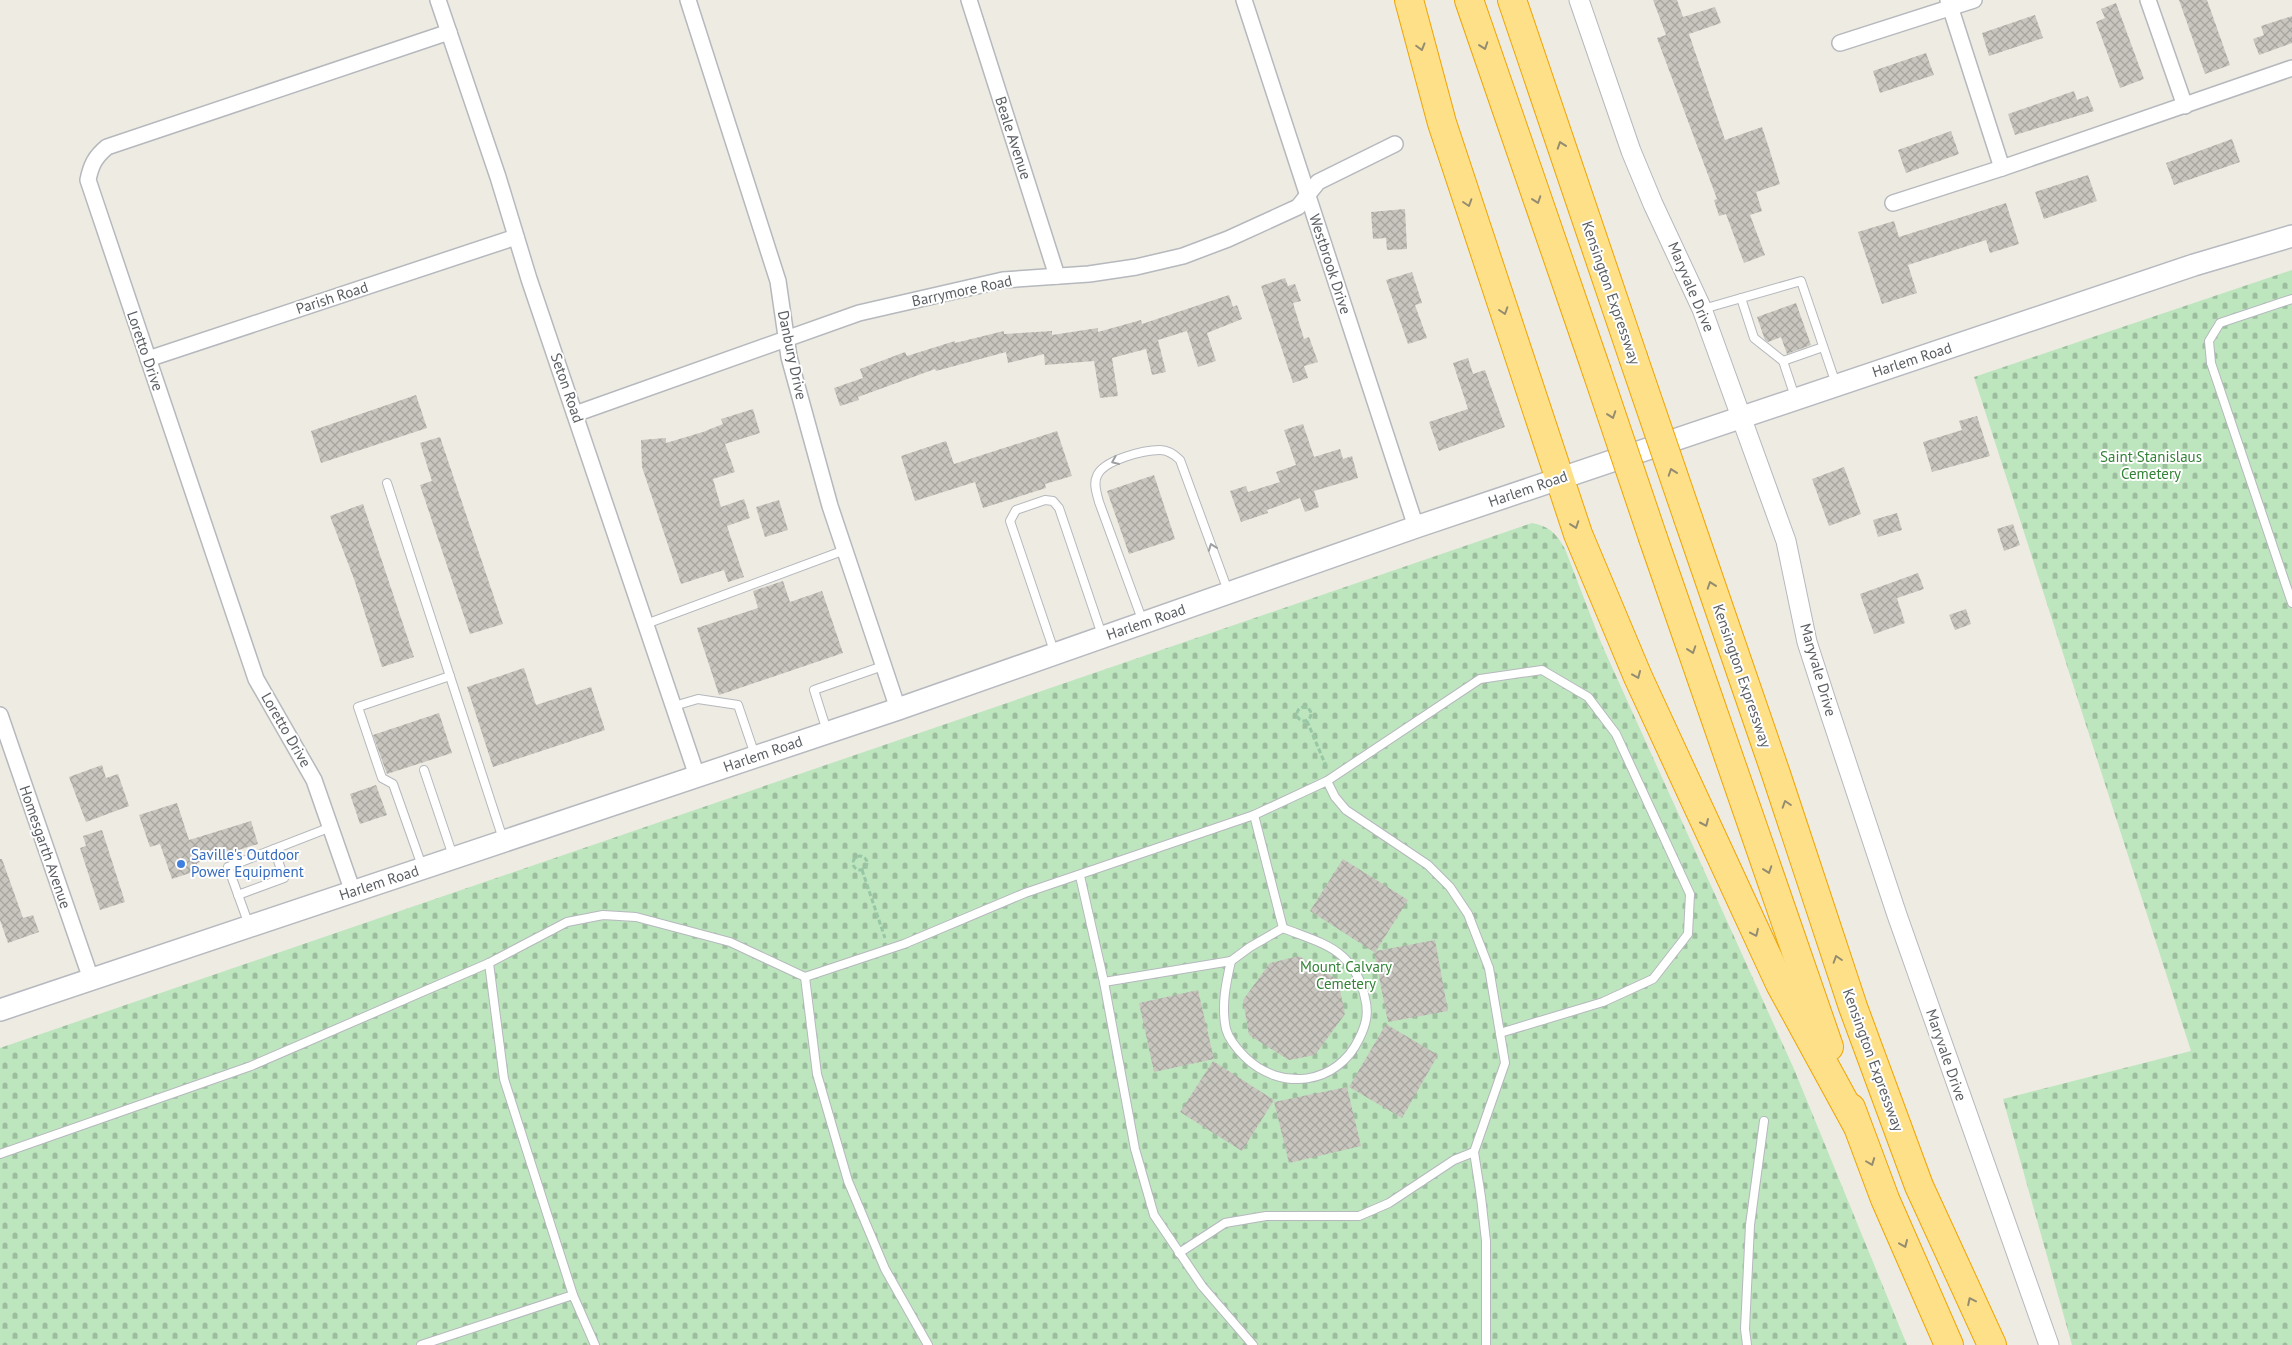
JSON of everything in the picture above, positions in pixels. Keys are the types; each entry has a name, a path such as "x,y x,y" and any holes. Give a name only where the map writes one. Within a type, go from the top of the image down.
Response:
{"highway":[{"path":"1409,0 1442,123 1578,534 1634,668 1720,857 1780,984 1857,1125"},
{"path":"1469,0 1857,1125 1885,1199 1948,1345"},
{"name":"Kensington Expressway","path":"1512,0 1773,765 1853,1007 1919,1186 1992,1345"}],"main road":[{"name":"Harlem Road","path":"0,1010 828,733 1416,528 2194,264 2292,236"}],"street":[{"name":"Seton Road","path":"438,0 575,414 698,776"},
{"name":"Danbury Drive","path":"688,0 778,281 789,357 827,497 898,709"},
{"name":"Beale Avenue","path":"969,0 1057,276"},
{"name":"Westbrook Drive","path":"1244,0 1416,528"},
{"name":"Maryvale Drive","path":"1579,0 1641,177 1702,309 1786,541 1807,642 1827,704 1897,915 2049,1345"},
{"path":"1840,43 1949,4 1974,0"},
{"path":"2148,0 2185,106"},
{"path":"1949,4 2002,168"},
{"name":"Loretto Drive","path":"353,892 314,780 256,679 88,180 90,166 97,155 107,147 449,32"},
{"path":"1893,203 2002,168 2292,68"},
{"name":"Barrymore Road","path":"575,414 859,313 1003,280 1136,267 1183,256 1228,239 1298,207 1308,197 1318,182 1395,144"},
{"name":"Parish Road","path":"148,359 516,236"},
{"name":"Homesgarth Avenue","path":"0,716 91,979"}],"lane":[{"path":"1702,309 1801,281 1836,386"},
{"path":"1741,298 1754,338 1783,361 1795,399"},
{"path":"2292,299 2220,323 2209,341 2211,363 2292,603"},
{"path":"1783,361 1823,347"},
{"path":"1143,623 1099,502 1095,485 1097,474 1105,466 1117,460 1161,450 1174,454 1180,460 1228,593"},
{"path":"387,483 504,841"},
{"path":"1055,654 1010,521 1016,510 1045,500 1053,501 1059,508 1103,637"},
{"path":"646,624 845,550"},
{"path":"828,733 814,690 884,666"},
{"path":"0,1154 251,1066 489,963 567,922 603,916 636,917 730,942 805,977 889,949 1025,893 1080,876 1254,815 1329,779 1480,679 1542,670 1588,696 1616,734 1690,894 1688,934 1654,979 1603,1002 1500,1034"},
{"path":"423,868 393,784 382,778 358,707 450,676"},
{"path":"674,706 698,699 738,705 756,757"},
{"path":"424,770 454,858"},
{"path":"1329,779 1334,797 1346,810 1428,865 1450,888 1468,914 1489,968 1505,1062 1474,1152 1482,1197 1486,1241 1486,1345"},
{"path":"1254,815 1283,928"},
{"path":"249,926 228,867 330,828"},
{"path":"238,895 284,878 274,849"},
{"path":"1080,876 1104,982 1134,1149 1154,1215 1202,1286 1253,1345"},
{"path":"1104,982 1231,961 1250,947 1283,928"},
{"path":"1231,961 1224,994 1226,1029 1235,1047 1263,1071 1279,1077 1296,1079 1320,1075 1339,1066 1353,1052 1367,1022 1367,1005 1362,986 1341,956 1327,947 1283,928"},
{"path":"489,963 504,1079 573,1295 596,1345"},
{"path":"805,977 817,1074 848,1181 885,1270 928,1345"},
{"path":"1747,1345 1745,1329 1750,1225 1764,1121"},
{"path":"1179,1253 1225,1223 1266,1216 1359,1216 1389,1203 1454,1160 1474,1152"},
{"path":"421,1345 573,1295"}],"path":[{"path":"1304,707 1310,711 1311,715 1307,721 1302,721 1297,717 1300,708 1304,707"},
{"path":"1307,721 1329,779"},
{"path":"862,856 867,861 866,867 862,870 858,870 853,864 858,857 862,856"},
{"path":"862,870 889,949"}],"green space":[{"name":"Saint Stanislaus Cemetery","path":"2292,270 2292,1345 2072,1345 2003,1099 2191,1051 1974,377"},
{"name":"Mount Calvary Cemetery","path":"1532,523 1543,526 1552,532 1565,549 1602,645 1794,1069 1907,1345 0,1345 0,1048"}],"building":[{"path":"1653,0 1677,0 1683,17 1715,7 1721,23 1689,34 1725,140 1762,127 1780,184 1756,192 1762,211 1750,215 1765,255 1744,263 1726,214 1719,216 1714,200 1717,199 1657,38 1666,35"},
{"path":"2179,0 2207,0 2230,65 2205,74"},
{"path":"2116,3 2144,79 2120,88 2096,22 2105,18 2101,9"},
{"path":"2035,15 2043,38 1989,56 1982,33"},
{"path":"2292,16 2292,43 2259,55 2253,39 2264,35 2261,26"},
{"path":"1926,53 1934,75 1880,93 1873,71"},
{"path":"2074,91 2077,100 2088,96 2094,111 2015,135 2008,114"},
{"path":"1951,131 1959,154 1906,173 1898,150"},
{"path":"2232,139 2240,162 2174,185 2166,163"},
{"path":"2088,175 2097,201 2044,219 2035,192"},
{"path":"2006,203 2019,244 1990,253 1986,240 1908,265 1917,293 1882,304 1858,232 1894,221 1899,237"},
{"path":"1405,209 1407,249 1387,250 1386,238 1373,239 1371,212"},
{"path":"1412,272 1422,303 1415,305 1427,338 1408,344 1386,280"},
{"path":"1285,278 1288,286 1295,284 1301,301 1293,303 1304,339 1309,337 1318,362 1304,366 1308,378 1293,383 1261,286"},
{"path":"1229,295 1233,307 1237,305 1242,319 1207,333 1216,361 1198,367 1187,331 1158,340 1166,372 1152,375 1146,349 1112,358 1118,396 1100,398 1094,361 1045,365 1044,354 1008,363 1006,352 936,371 935,369 858,397 859,400 840,406 834,388 863,378 860,369 905,352 907,356 955,341 955,343 1004,331 1004,334 1052,331 1052,335 1098,328 1098,332 1141,320 1142,324"},
{"path":"1796,303 1811,345 1787,354 1781,337 1768,342 1765,340 1757,317"},
{"path":"1468,358 1473,374 1485,370 1505,427 1439,451 1429,422 1468,409 1453,363"},
{"path":"416,395 427,428 321,463 311,431"},
{"path":"753,409 760,433 725,444 735,472 713,479 721,507 744,499 750,518 727,526 744,577 728,582 724,570 681,584 642,467 641,440 666,438 666,443 703,432 723,424 721,419"},
{"path":"1977,416 1990,456 1932,472 1923,442 1962,430 1959,421"},
{"path":"1303,424 1314,457 1340,449 1343,459 1352,456 1358,478 1314,491 1319,507 1305,512 1300,498 1267,510 1268,513 1241,522 1230,491 1246,486 1248,492 1280,482 1276,472 1296,465 1284,430"},
{"path":"1057,431 1072,476 1045,484 1046,488 983,508 975,482 915,501 901,456 946,441 954,464"},
{"path":"440,437 503,624 470,634 420,485 432,481 420,443"},
{"path":"1844,467 1861,514 1829,526 1812,479"},
{"path":"1154,475 1175,539 1129,554 1107,491"},
{"path":"779,500 788,530 765,537 756,507"},
{"path":"363,504 414,657 382,667 354,579 330,516"},
{"path":"1897,513 1902,530 1878,537 1873,520"},
{"path":"2013,524 2020,545 2004,551 1997,529"},
{"path":"1918,573 1924,589 1897,598 1905,623 1874,634 1860,594"},
{"path":"783,581 790,602 822,591 843,653 719,695 697,628 758,608 753,591"},
{"path":"1966,609 1971,624 1955,630 1949,615"},
{"path":"524,668 536,705 591,687 605,730 493,767 467,687"},
{"path":"439,713 452,753 387,774 373,735"},
{"path":"102,765 106,778 118,774 129,806 86,822 69,777"},
{"path":"376,785 387,815 360,824 350,794"},
{"path":"177,803 189,840 251,821 258,844 197,863 199,870 172,879 160,844 150,847 139,815"},
{"path":"102,830 125,902 100,910 80,848 86,846 83,836"},
{"path":"0,859 2,859 23,918 33,915 39,932 8,943 0,920"},
{"path":"1343,859 1408,900 1376,951 1435,940 1448,1011 1388,1022 1374,952 1310,911"},
{"path":"1299,956 1338,980 1345,1014 1315,1055 1289,1060 1249,1035 1243,1000 1270,963"},
{"path":"1198,990 1214,1059 1154,1072 1139,1003"},
{"path":"1386,1024 1438,1055 1402,1118 1349,1087"},
{"path":"1213,1061 1274,1100 1242,1151 1180,1112"},
{"path":"1347,1087 1361,1146 1289,1163 1274,1102"}],"place":[{"name":"Saville's Outdoor Power Equipment","path":"181,864"}]}
